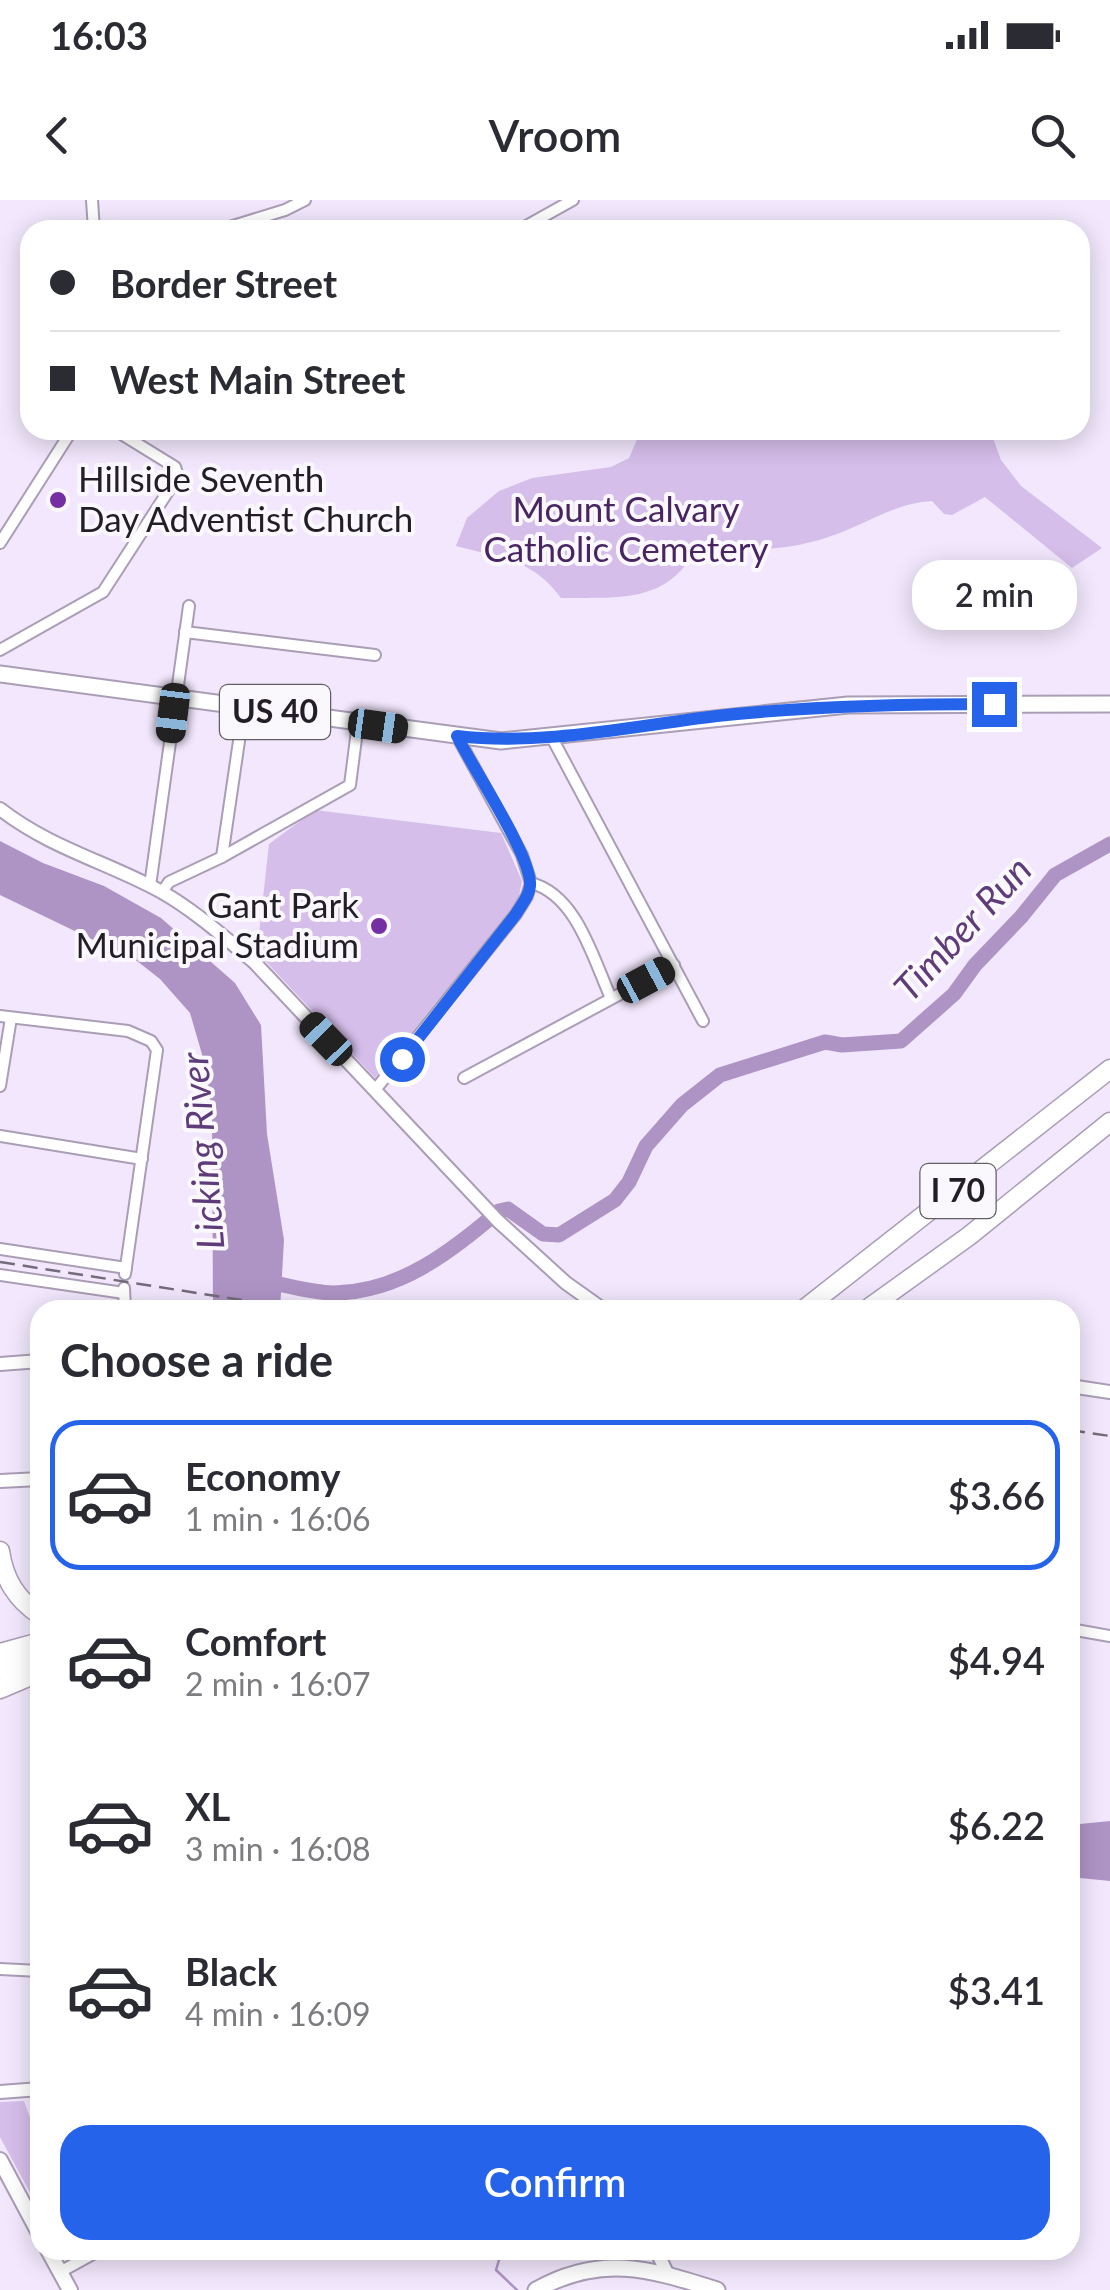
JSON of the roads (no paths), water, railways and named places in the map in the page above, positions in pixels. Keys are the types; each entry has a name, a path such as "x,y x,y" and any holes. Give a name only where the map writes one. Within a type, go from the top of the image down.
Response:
{"highway":[{"name":"I 70","path":"817,1300 1110,1070"},
{"name":"I 70","path":"880,1300 969,1236 1110,1122"},
{"path":"0,1551 8,1581 30,1606"},
{"path":"0,1653 30,1645"},
{"path":"0,1670 30,1662"},
{"path":"0,1689 30,1676"}],"main road":[{"name":"US 40","path":"0,674 500,741 848,705 1110,704"},
{"path":"0,2160 30,2216"},
{"path":"53,2260 70,2290"},
{"path":"536,2290 554,2280 599,2267 634,2268 717,2290"}],"street":[{"path":"253,220 304,200"},
{"path":"537,220 573,200"},
{"path":"0,543 66,440"},
{"path":"0,650 103,592 179,472 133,441"},
{"path":"156,889 188,606"},
{"path":"185,632 375,655"},
{"path":"222,857 244,707"},
{"path":"156,889 350,785 358,723"},
{"path":"375,1090 516,914 531,883 522,855 457,736"},
{"path":"551,736 702,1021"},
{"path":"0,810 71,853 156,889 254,962 498,1221 566,1284 589,1300"},
{"path":"531,883 552,892 569,910 611,998"},
{"path":"464,1078 674,965"},
{"path":"0,1086 6,1017 128,1031 150,1041 158,1054 126,1271 0,1248"},
{"path":"0,1136 142,1159"},
{"path":"0,1275 124,1290 124,1300"},
{"path":"0,1364 30,1362"},
{"path":"1080,1388 1110,1392"},
{"path":"0,1482 30,1480"},
{"path":"1080,1631 1110,1636"},
{"path":"0,1969 30,1970"},
{"path":"0,2092 30,2090"},
{"path":"60,2272 82,2260"},
{"path":"661,2260 668,2275"}],"waterway":[{"name":"Timber Run","path":"264,1281 334,1293 381,1285 424,1267 499,1211 508,1209 543,1234 559,1235 615,1200 629,1182 646,1146 682,1105 720,1075 825,1042 842,1045 901,1041 954,994 1055,875 1110,844"},
{"path":"499,2260 496,2270 517,2290"}],"railway":[{"path":"0,1262 241,1300"},
{"path":"1080,1432 1110,1436"}],"place":[{"name":"Hillside Seventh Day Adventist Church","path":"58,500"},
{"name":"Gant Park Municipal Stadium","path":"379,926"}],"park label":[{"name":"Mount Calvary Catholic Cemetery","path":"626,530"}],"water label":[{"name":"Licking River","path":"203,1151"}]}
